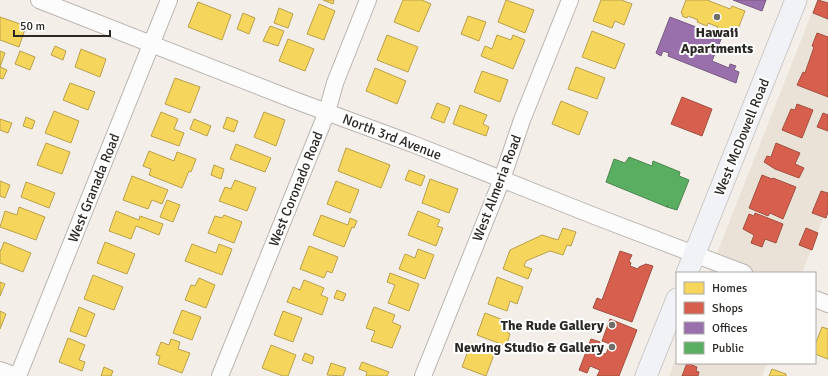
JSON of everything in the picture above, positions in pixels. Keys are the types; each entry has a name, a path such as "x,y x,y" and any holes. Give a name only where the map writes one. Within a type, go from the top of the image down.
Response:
{"main road":[{"name":"West McDowell Road","path":"691,264 796,0"},
{"path":"646,376 676,301"}],"street":[{"name":"North 3rd Avenue","path":"39,0 502,179 691,264 738,272"},
{"name":"West Granada Road","path":"17,376 169,0"},
{"name":"West Coronado Road","path":"220,376 327,112 335,83 368,0"},
{"name":"West Almeria Road","path":"423,376 502,179 522,120 570,0"},
{"path":"816,299 828,304"},
{"path":"0,370 17,376"}],"shaded area":[{"path":"817,0 828,0 828,206 802,272 709,272"},
{"path":"676,358 676,364 767,364 762,376 669,376"}],"building: Homes":[{"path":"323,0 334,0 333,4"},
{"path":"403,0 422,0 431,4 419,32 394,22"},
{"path":"506,0 534,10 525,33 498,22"},
{"path":"601,0 621,0 632,4 624,25 615,21 612,28 593,21"},
{"name":"Hawaii Apartments","path":"686,0 707,0 730,9 732,6 745,11 736,34 727,31 726,34 716,30 718,27 708,23 707,26 688,16 687,18 682,16 683,14 681,13"},
{"path":"198,2 231,15 222,40 188,27"},
{"path":"319,4 335,11 324,40 307,34"},
{"path":"279,8 293,14 288,28 274,23"},
{"path":"243,13 255,18 249,34 237,29"},
{"path":"468,16 486,22 479,41 461,34"},
{"path":"0,17 26,26 19,47 0,40"},
{"path":"270,26 284,31 278,46 263,41"},
{"path":"592,31 625,44 615,69 582,57"},
{"path":"387,35 418,47 408,72 377,60"},
{"path":"497,35 511,40 513,35 525,40 513,69 481,56 485,46 492,49"},
{"path":"288,39 314,49 305,71 279,61"},
{"path":"55,46 66,51 63,60 51,55"},
{"path":"81,49 106,59 100,77 75,67"},
{"path":"0,51 5,53 0,67"},
{"path":"20,51 35,57 30,70 15,64"},
{"path":"0,67 7,70 3,79 0,78"},
{"path":"576,67 605,78 597,99 568,89"},
{"path":"375,68 406,81 397,104 366,91"},
{"path":"482,71 508,80 500,102 474,92"},
{"path":"175,78 200,87 190,113 165,104"},
{"path":"70,83 95,92 88,110 63,100"},
{"path":"561,101 588,112 579,135 552,124"},
{"path":"437,103 450,108 444,123 431,118"},
{"path":"460,105 487,115 483,124 489,127 486,136 453,124"},
{"path":"54,111 79,121 71,143 45,133"},
{"path":"161,112 178,119 174,129 184,133 179,146 151,136"},
{"path":"264,112 285,120 276,146 254,137"},
{"path":"26,117 35,121 32,129 23,126"},
{"path":"227,117 238,121 234,132 223,128"},
{"path":"0,119 12,123 8,133 0,130"},
{"path":"194,119 211,126 207,136 190,129"},
{"path":"46,143 70,152 62,174 37,165"},
{"path":"236,144 271,158 265,172 230,159"},
{"path":"346,148 390,165 381,188 338,171"},
{"path":"149,151 174,161 177,152 196,159 182,188 149,175 151,169 143,166"},
{"path":"214,165 224,169 221,179 211,175"},
{"path":"409,170 425,176 421,186 405,180"},
{"path":"132,176 168,190 162,204 152,200 148,209 123,200"},
{"path":"430,179 458,189 449,213 422,203"},
{"path":"235,180 256,188 247,211 219,201 225,187 231,189"},
{"path":"0,181 10,185 5,198 0,196"},
{"path":"336,181 359,190 350,213 327,204"},
{"path":"26,182 55,193 49,208 21,197"},
{"path":"167,200 180,205 173,222 160,217"},
{"path":"19,207 45,217 36,240 0,227 5,211 17,215"},
{"path":"116,211 139,220 140,216 163,224 159,235 136,226 131,239 109,231"},
{"path":"418,211 440,220 437,226 443,228 436,246 408,235"},
{"path":"224,215 242,222 234,243 208,233 215,216 222,218"},
{"path":"321,215 348,225 350,218 357,221 354,228 352,227 344,247 313,235"},
{"path":"563,228 576,232 571,246 567,245 563,255 550,251 526,261 524,266 532,269 528,279 503,269 510,250 542,235 558,240"},
{"path":"4,242 31,253 23,272 0,263 0,250"},
{"path":"105,242 135,254 127,274 97,263"},
{"path":"192,244 216,253 219,244 232,249 222,275 185,261"},
{"path":"309,246 338,257 332,273 327,271 324,278 300,269"},
{"path":"418,249 434,255 425,279 399,269 405,254 415,258"},
{"path":"390,273 419,284 409,311 388,303 395,285 387,282"},
{"path":"93,275 123,287 114,310 84,299"},
{"path":"497,277 523,287 517,304 510,301 507,311 488,304"},
{"path":"199,278 215,285 206,308 185,300 191,285 195,286"},
{"path":"304,280 324,288 321,295 328,298 322,315 287,302 293,287 300,290"},
{"path":"0,282 5,284 0,296"},
{"path":"337,290 346,294 343,301 334,298"},
{"path":"79,307 95,314 86,337 70,331"},
{"path":"374,307 395,315 392,322 401,326 392,348 371,341 375,331 366,328"},
{"path":"182,310 201,317 192,340 173,333"},
{"path":"0,311 6,314 0,329"},
{"path":"283,311 302,318 293,342 274,335"},
{"path":"485,313 511,323 507,332 510,334 506,346 477,335"},
{"path":"822,327 828,329 828,359 816,354 816,342"},
{"path":"68,338 85,345 79,360 85,362 82,371 59,362"},
{"path":"171,339 180,342 178,349 190,353 182,373 158,364 160,356 156,355 161,342 169,345"},
{"path":"471,343 495,352 486,376 462,367"},
{"path":"271,345 296,355 288,376 283,376 262,368"},
{"path":"305,353 314,357 312,364 302,360"},
{"path":"362,362 389,372 387,376 366,376 367,372 359,369"},
{"path":"331,363 346,368 343,376 327,375"},
{"path":"104,367 113,371 111,376 101,376"},
{"path":"772,369 786,374 786,376 769,376"}],"building: Shops":[{"path":"818,0 828,3 828,19 813,13"},
{"path":"817,33 828,37 828,97 797,85 803,72 805,73"},
{"path":"682,97 712,109 702,136 671,124"},
{"path":"797,104 813,110 802,138 782,130 791,109 795,110"},
{"path":"823,113 828,115 828,131 817,127"},
{"path":"776,143 800,153 795,164 804,168 799,178 775,169 764,162 767,156 771,157"},
{"path":"762,175 796,187 783,219 770,213 768,216 749,208"},
{"path":"821,191 828,193 828,212 826,218 812,213"},
{"path":"755,213 783,224 776,243 765,239 762,247 751,243 754,235 743,229 749,214 754,216"},
{"path":"806,228 818,233 812,250 799,245"},
{"path":"620,251 632,255 629,261 631,263 630,266 638,269 646,264 653,266 632,322 593,308 597,298 602,300"},
{"path":"610,319 637,330 619,376 597,376 600,370 590,366 587,373 579,370 591,339 600,342 596,351 606,354 610,344 602,341"},
{"path":"687,364 697,367 696,371 699,372 698,376 682,376"}],"building: Offices":[{"path":"733,0 766,0 762,11"},
{"path":"670,17 722,37 712,61 729,68 730,64 736,66 734,70 739,72 736,83 668,56 669,53 663,51 661,56 656,53"}],"building: Public":[{"path":"629,157 652,166 653,161 680,172 679,176 689,180 677,210 606,182 614,159 625,163"}],"place":[{"name":"Hawaii Apartments","path":"717,17"},
{"name":"The Rude Gallery","path":"612,325"},
{"name":"Newing Studio & Gallery","path":"612,347"}]}
